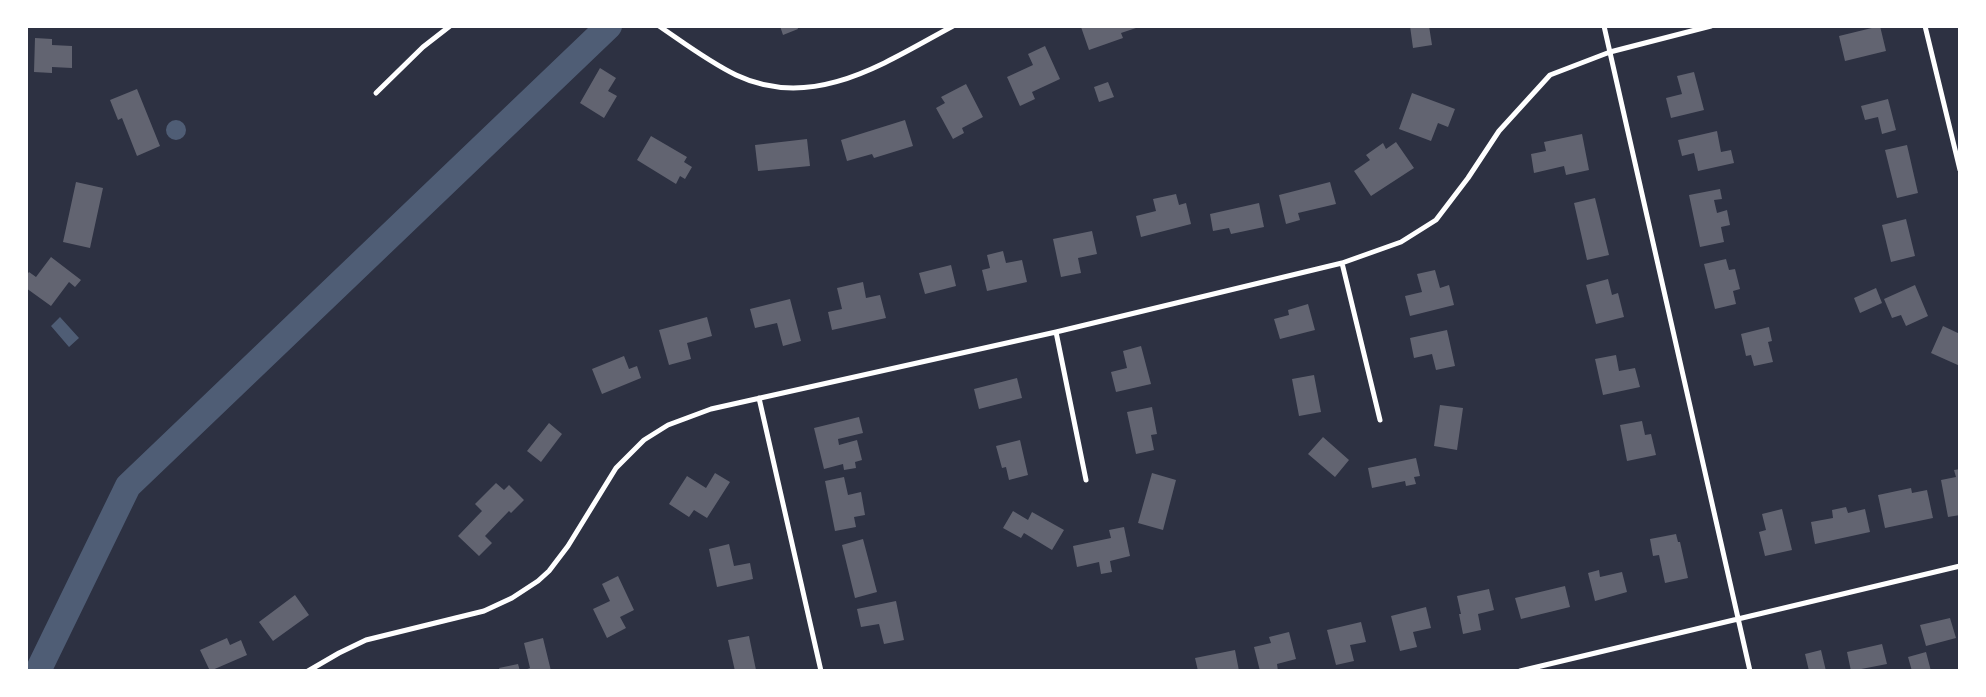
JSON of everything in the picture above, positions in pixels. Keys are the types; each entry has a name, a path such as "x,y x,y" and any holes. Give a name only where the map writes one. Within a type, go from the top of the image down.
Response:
{"street":[{"path":"376,93 423,47 450,26"},
{"path":"659,26 736,75 765,85 799,89 833,84 875,67 953,26"},
{"path":"1604,26 1750,671"},
{"path":"308,671 339,652 366,640 484,610 512,598 538,581 558,559 616,468 644,440 681,419 759,398 1056,332 1342,263 1401,242 1436,220 1468,178 1499,131 1550,75 1610,52 1711,26"},
{"path":"1925,26 1960,170"},
{"path":"1342,263 1380,420"},
{"path":"1056,332 1086,480"},
{"path":"759,398 821,671"},
{"path":"1520,671 1960,566"}],"water":[{"path":"176,120 183,123 186,130 183,137 176,140 169,137 166,130 169,123"},
{"path":"60,317 79,338 69,347 51,326"}],"building":[{"path":"780,26 797,26 798,29 783,35"},
{"path":"1410,26 1429,26 1432,45 1413,48"},
{"path":"1880,26 1886,51 1845,61 1839,36"},
{"path":"1081,27 1139,27 1121,33 1123,38 1089,50"},
{"path":"35,38 52,39 52,45 72,46 72,68 52,67 52,73 34,72"},
{"path":"1045,46 1060,79 1032,92 1035,99 1020,106 1007,77 1033,65 1028,54"},
{"path":"600,68 616,78 608,91 617,96 604,118 580,103"},
{"path":"1694,72 1704,110 1671,118 1666,98 1682,94 1677,76"},
{"path":"1108,82 1114,97 1099,102 1094,87"},
{"path":"966,84 983,117 962,128 964,133 953,139 936,108 945,103 941,97"},
{"path":"137,89 160,146 137,156 122,118 118,120 110,100"},
{"path":"1412,93 1455,109 1448,127 1438,123 1431,141 1399,129"},
{"path":"1888,99 1896,130 1882,134 1878,117 1865,120 1861,106"},
{"path":"905,120 913,146 874,158 872,154 847,161 841,140"},
{"path":"1717,131 1721,152 1731,150 1734,163 1698,171 1694,153 1682,156 1678,140"},
{"path":"1582,134 1589,170 1566,175 1564,166 1534,173 1531,154 1546,151 1544,142"},
{"path":"651,136 687,157 684,162 692,167 685,179 680,176 676,184 637,160"},
{"path":"807,139 810,166 758,171 755,145"},
{"path":"1396,142 1414,168 1371,196 1354,171 1370,160 1366,155 1383,143 1386,149"},
{"path":"1907,145 1918,193 1897,198 1885,150"},
{"path":"76,182 103,188 90,248 63,242"},
{"path":"1330,182 1336,204 1298,213 1300,220 1286,224 1279,195"},
{"path":"1720,189 1722,199 1714,200 1717,213 1727,210 1730,225 1721,227 1724,242 1700,247 1689,195"},
{"path":"1176,194 1179,205 1186,203 1191,224 1141,237 1136,216 1156,211 1153,199"},
{"path":"1595,198 1609,255 1587,260 1574,203"},
{"path":"1259,203 1264,227 1231,234 1229,228 1213,231 1210,214"},
{"path":"1906,219 1915,256 1891,262 1882,225"},
{"path":"1092,231 1097,254 1078,258 1081,273 1061,277 1053,239"},
{"path":"1003,251 1006,263 1022,260 1027,282 987,291 982,270 990,268 987,255"},
{"path":"51,257 81,280 75,287 69,282 51,306 26,288 26,276 29,272 36,277"},
{"path":"1726,259 1729,270 1735,269 1740,289 1733,291 1736,304 1715,309 1704,264"},
{"path":"951,265 956,286 925,294 919,273"},
{"path":"1435,270 1440,288 1449,285 1454,305 1410,316 1405,296 1422,292 1417,274"},
{"path":"1608,279 1612,295 1618,293 1624,317 1596,324 1586,285"},
{"path":"863,282 866,298 880,295 886,318 832,330 828,312 842,309 837,288"},
{"path":"1915,285 1928,316 1906,326 1901,315 1892,318 1884,299"},
{"path":"1876,288 1882,303 1860,313 1854,298"},
{"path":"790,299 801,341 783,346 777,323 755,328 750,309"},
{"path":"1308,304 1315,330 1280,339 1274,319 1289,315 1288,310"},
{"path":"707,317 712,336 687,343 691,359 669,365 659,330"},
{"path":"1943,326 1960,334 1960,366 1931,353"},
{"path":"1769,327 1772,341 1768,342 1773,362 1754,366 1751,355 1746,356 1741,334"},
{"path":"1447,330 1455,366 1436,370 1432,354 1414,358 1410,338"},
{"path":"1141,346 1151,384 1116,392 1111,372 1127,368 1123,351"},
{"path":"1616,355 1619,371 1635,368 1640,387 1603,395 1595,359"},
{"path":"624,356 629,369 637,366 641,378 602,394 592,369"},
{"path":"1314,375 1321,412 1299,416 1292,379"},
{"path":"1017,378 1022,398 979,409 974,389"},
{"path":"1440,405 1463,408 1457,450 1434,446"},
{"path":"1152,407 1157,434 1151,435 1154,450 1136,454 1127,412"},
{"path":"859,417 863,433 838,439 839,445 857,440 862,460 855,462 856,468 844,470 843,464 824,469 814,428"},
{"path":"1642,421 1645,435 1651,434 1656,455 1627,461 1620,425"},
{"path":"549,423 562,434 541,462 527,451"},
{"path":"1323,437 1349,460 1335,477 1308,454"},
{"path":"1020,440 1028,475 1009,480 1006,467 1002,468 996,446"},
{"path":"1416,458 1420,476 1414,477 1416,484 1406,486 1405,481 1372,488 1368,468"},
{"path":"1960,469 1960,515 1948,517 1941,480 1956,477 1954,470"},
{"path":"715,473 730,482 707,518 694,510 689,517 669,504 687,476 706,488"},
{"path":"1152,473 1176,480 1163,530 1138,523"},
{"path":"844,477 848,495 861,492 865,515 854,517 856,527 835,531 825,481"},
{"path":"496,483 504,490 509,485 524,500 511,513 509,511 485,536 492,543 479,556 458,536 482,511 475,504"},
{"path":"1911,488 1912,493 1927,490 1933,518 1885,528 1878,495"},
{"path":"1846,507 1848,513 1865,509 1870,532 1815,544 1811,522 1833,518 1832,510"},
{"path":"1782,509 1792,550 1765,556 1759,532 1766,530 1762,514"},
{"path":"1013,511 1028,520 1032,512 1064,530 1052,550 1024,533 1021,538 1003,528"},
{"path":"1124,527 1130,556 1110,561 1112,572 1101,574 1099,562 1077,567 1073,546 1111,538 1109,530"},
{"path":"1676,534 1678,542 1680,542 1688,578 1665,583 1659,555 1653,556 1650,539"},
{"path":"863,539 877,592 855,598 842,545"},
{"path":"729,544 734,566 750,563 753,579 717,587 709,549"},
{"path":"1599,570 1600,577 1622,572 1627,592 1595,601 1588,573"},
{"path":"618,576 634,610 620,617 626,628 607,638 593,609 610,601 602,584"},
{"path":"1565,586 1570,607 1521,619 1515,598"},
{"path":"1489,589 1494,610 1478,614 1481,630 1463,634 1457,596"},
{"path":"295,595 309,615 273,641 259,622"},
{"path":"896,601 904,640 884,644 879,624 861,627 857,609"},
{"path":"1426,607 1431,628 1413,632 1417,647 1400,651 1391,616"},
{"path":"1950,618 1956,638 1926,646 1920,625"},
{"path":"1361,622 1366,642 1350,645 1354,661 1336,665 1327,630"},
{"path":"1289,632 1296,659 1277,664 1278,671 1260,671 1254,647 1271,643 1269,637"},
{"path":"749,636 756,670 735,671 728,640"},
{"path":"227,638 230,645 241,640 247,655 210,671 200,650"},
{"path":"543,638 551,671 522,671 530,668 524,643"},
{"path":"1882,644 1887,664 1851,671 1847,652"},
{"path":"1235,650 1239,671 1198,671 1195,658"},
{"path":"1821,650 1826,671 1809,671 1805,654"},
{"path":"1926,652 1931,671 1912,671 1908,657"},
{"path":"518,664 520,671 500,671 499,668"}],"waterway":[{"path":"38,671 128,486 609,26"}]}
